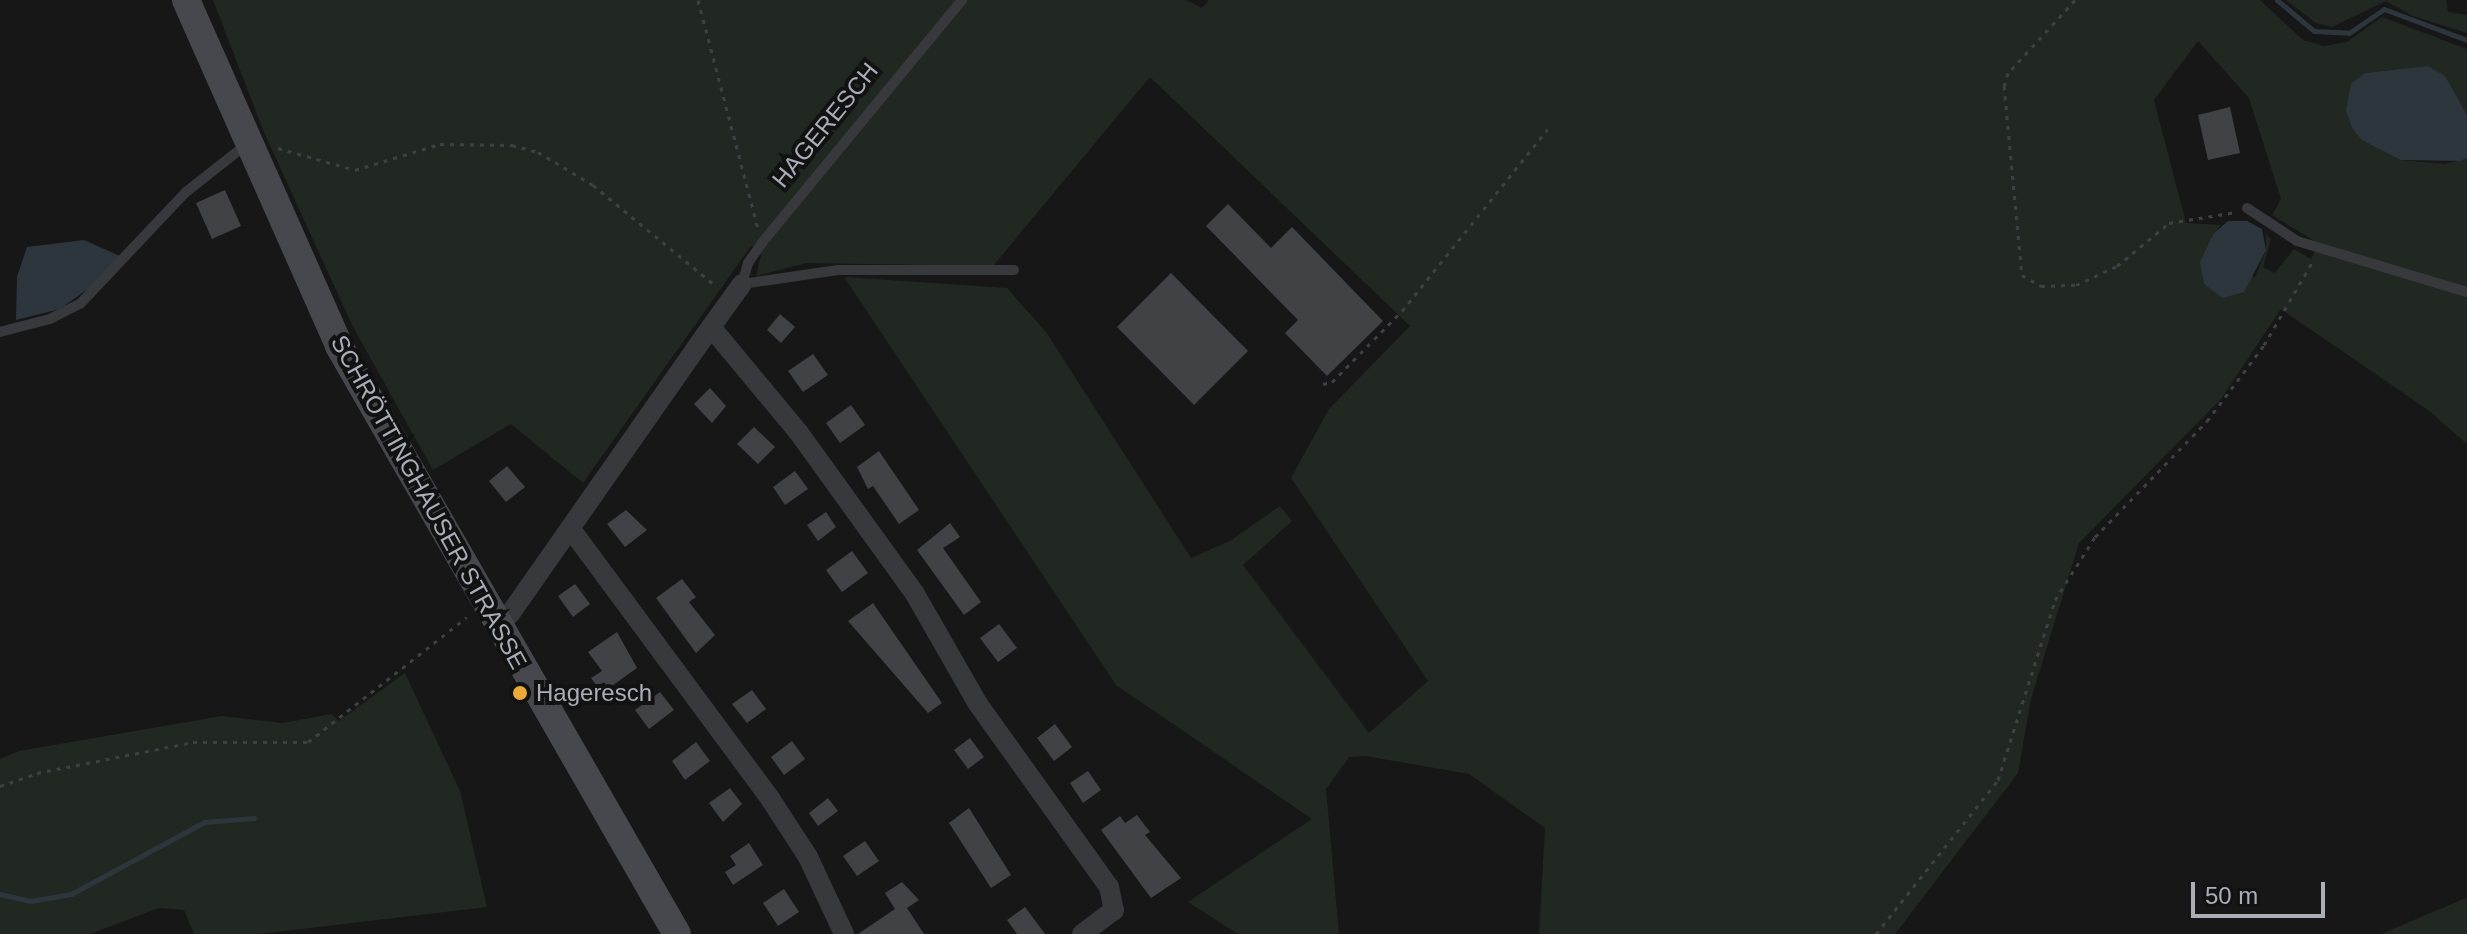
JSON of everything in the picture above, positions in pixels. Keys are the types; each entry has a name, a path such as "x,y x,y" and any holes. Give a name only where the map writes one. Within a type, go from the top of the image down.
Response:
{"main road":[{"name":"SCHRÖTTINGHAUSER STRASSE","path":"186,0 339,346 677,934"}],"street":[{"name":"HAGERESCH","path":"491,612 510,614 737,290"},
{"path":"711,327 799,433 915,594 962,680 1109,887 1114,910 1082,934"},
{"path":"570,528 771,800 808,857 844,934"}],"lane":[{"name":"HAGERESCH","path":"737,290 762,243 962,0"},
{"path":"0,332 50,319 80,304 186,192 248,143"},
{"path":"2247,208 2320,250 2467,292"},
{"path":"737,290 838,270 1014,270"}],"path":[{"path":"698,0 762,243"},
{"path":"2075,0 2008,73 2004,86 2003,122 2022,275 2041,286 2076,285 2117,266 2169,223 2247,208"},
{"path":"1323,384 1332,382 1402,311 1548,129"},
{"path":"248,143 261,141 355,170 440,144 512,145 538,152 593,185 737,290"},
{"path":"1876,934 1998,780 2055,600 2087,550 2207,421 2264,345 2320,250"},
{"path":"0,786 37,773 193,742 308,742 405,665 491,612"}],"shaded area":[{"path":"213,0 1186,0 1202,8 1209,0 2260,0 2303,40 2324,46 2347,42 2382,17 2467,49 2467,115 2445,77 2428,66 2365,73 2401,160 2445,164 2467,158 2467,444 2428,410 2281,309 2221,399 2079,543 2031,699 2018,773 1895,934 1539,934 1545,828 1469,774 1366,756 1349,757 1326,789 1339,934 1238,934 1188,902 1312,819 1116,685 844,277 1007,288 1046,332 1191,558 1230,541 1280,506 1292,521 1243,565 1369,733 1428,681 1291,478 1329,409 1410,326 1150,77 993,266 807,263 756,276 761,255 751,246 583,483 511,424 433,470 352,325 263,130","holes":["2198,41 2249,98 2281,199 2272,215 2318,243 2311,259 2294,249 2275,273 2263,267 2271,239 2266,234 2266,250 2255,278 2214,233 2221,225 2186,223 2154,100"]},
{"path":"2286,0 2446,0 2448,12 2467,15 2467,33 2413,16 2386,1 2332,27 2316,23"},
{"path":"2428,66 2445,76 2467,115 2467,158 2460,161 2401,160 2362,140 2352,128 2346,110 2351,84 2365,73"},
{"path":"2228,221 2247,221 2262,229 2266,250 2244,292 2223,298 2204,284 2200,262 2214,233"},
{"path":"84,240 120,256 100,280 60,309 16,320 17,277 27,247"},
{"path":"405,673 460,791 487,907 259,934 194,934 184,910 159,908 90,934 0,934 0,759 19,751 222,716 283,723 331,714 339,721"},
{"path":"2467,898 2467,934 2381,934 2461,900"}],"building":[{"path":"2230,107 2240,153 2208,160 2198,115"},
{"path":"225,190 241,226 212,239 196,203"},
{"path":"1228,204 1271,248 1292,227 1383,321 1327,376 1285,333 1298,320 1206,226"},
{"path":"1171,273 1248,351 1194,405 1117,327"},
{"path":"780,314 795,327 781,343 767,330"},
{"path":"813,354 828,375 803,392 788,371"},
{"path":"710,388 726,406 712,423 694,404"},
{"path":"851,405 865,425 840,443 826,423"},
{"path":"754,427 775,447 758,464 737,444"},
{"path":"879,451 919,510 899,524 873,486 868,489 857,467"},
{"path":"507,466 525,487 506,502 489,481"},
{"path":"795,471 808,489 785,505 773,487"},
{"path":"626,510 647,530 625,547 607,524"},
{"path":"826,512 836,527 818,541 807,525"},
{"path":"950,523 960,537 943,548 981,602 964,615 917,550"},
{"path":"852,551 868,573 842,592 826,570"},
{"path":"682,579 696,597 689,602 715,635 696,653 656,598"},
{"path":"575,584 590,604 573,617 558,596"},
{"path":"873,603 942,703 928,713 848,621"},
{"path":"999,624 1017,648 998,662 980,638"},
{"path":"617,632 637,668 602,693 591,678 602,671 588,652"},
{"path":"752,690 766,709 747,723 732,704"},
{"path":"660,692 674,710 649,729 635,710"},
{"path":"1055,724 1072,747 1054,761 1037,738"},
{"path":"970,738 984,757 968,769 954,750"},
{"path":"792,741 805,759 784,775 771,757"},
{"path":"696,742 710,761 685,780 672,761"},
{"path":"1088,771 1101,790 1083,803 1070,783"},
{"path":"730,788 742,804 723,822 709,803"},
{"path":"828,798 838,811 818,826 809,813"},
{"path":"969,808 1011,875 991,888 949,823"},
{"path":"1137,815 1150,832 1145,835 1181,878 1151,898 1101,830 1120,816 1125,823"},
{"path":"865,841 879,861 857,876 843,856"},
{"path":"749,843 763,865 733,885 725,872 736,865 730,856"},
{"path":"902,882 919,900 907,908 924,934 858,934 895,909 885,893"},
{"path":"784,889 799,912 778,926 763,903"},
{"path":"1025,907 1045,934 1017,934 1007,920"}],"waterway":[{"path":"2277,0 2314,31 2349,33 2384,9 2467,40"},
{"path":"0,894 30,901 71,894 204,822 254,818"}],"place":[{"name":"Hageresch","path":"520,693"}]}
